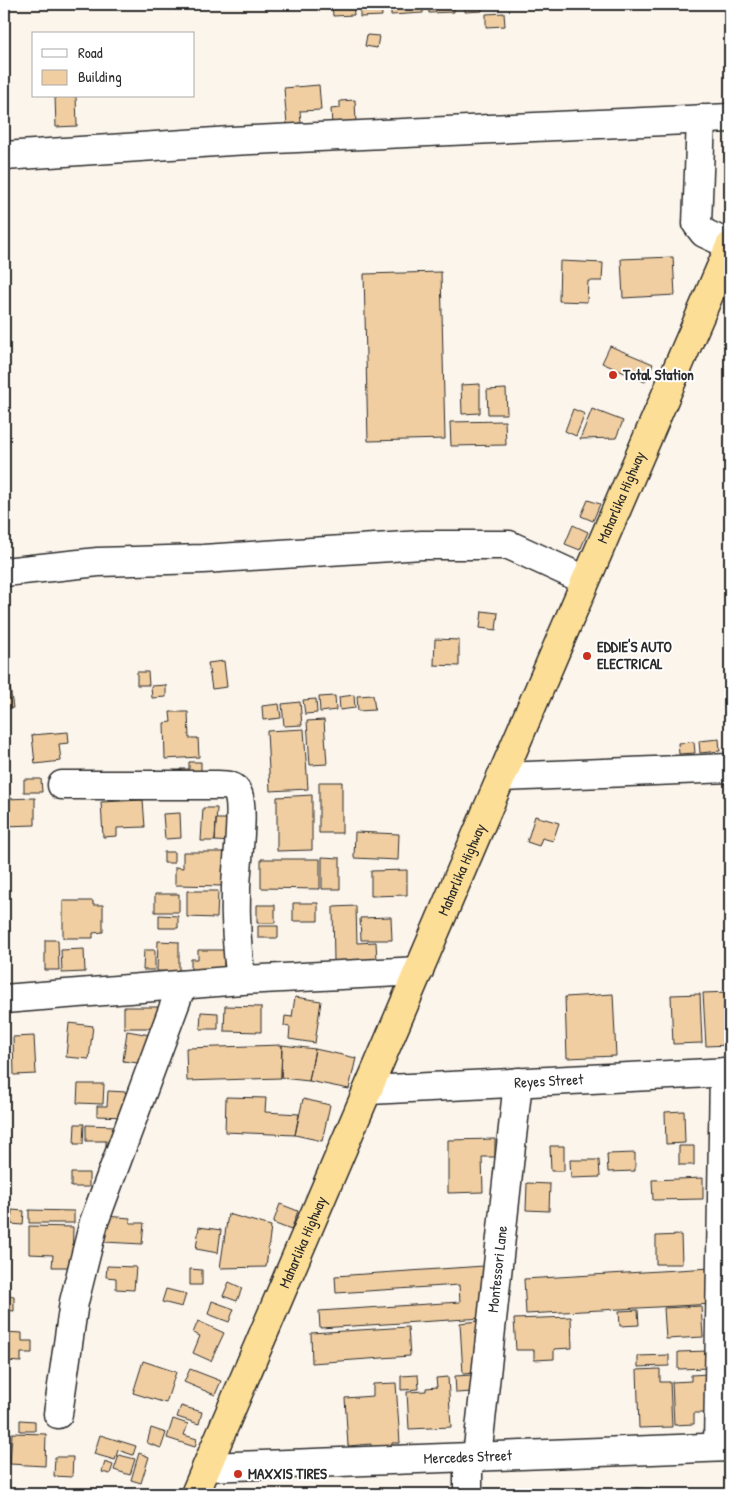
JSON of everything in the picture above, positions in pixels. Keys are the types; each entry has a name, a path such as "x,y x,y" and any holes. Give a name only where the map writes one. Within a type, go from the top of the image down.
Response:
{"highway":[{"name":"Maharlika Highway","path":"195,1494 730,245"}],"street":[{"path":"4,156 231,141 730,118"},
{"path":"701,119 697,224 704,233 730,245"},
{"path":"4,572 98,562 203,559 422,545 510,545 585,580"},
{"path":"501,777 730,768"},
{"path":"62,785 215,784 231,786 236,790 239,794 240,817 236,925 241,980"},
{"path":"4,999 241,980 419,971"},
{"path":"58,1414 74,1302 94,1222 182,986"},
{"path":"724,1447 727,1072"},
{"name":"Reyes Street","path":"368,1090 727,1072"},
{"name":"Montessori Lane","path":"468,1494 518,1082"},
{"name":"Mercedes Street","path":"206,1467 724,1447"}],"building":[{"path":"317,4 329,4 330,8 317,9"},
{"path":"332,4 353,4 354,15 333,16"},
{"path":"360,4 381,4 382,16 360,17"},
{"path":"391,4 423,4 423,13 391,15"},
{"path":"428,4 454,4 454,12 429,13"},
{"path":"465,4 482,4 482,11 465,12"},
{"path":"504,13 505,26 486,27 486,14"},
{"path":"367,35 379,36 377,48 365,46"},
{"path":"319,85 321,110 300,111 301,123 287,125 284,88"},
{"path":"55,98 76,98 77,126 56,127"},
{"path":"355,100 356,123 332,124 331,109 340,108 340,101"},
{"path":"673,257 675,295 623,298 621,259"},
{"path":"560,261 603,263 602,281 588,281 587,302 559,301"},
{"path":"441,272 445,439 368,441 364,274"},
{"path":"610,346 653,364 645,382 602,363"},
{"path":"480,384 480,413 462,414 461,385"},
{"path":"506,389 507,414 488,414 487,390"},
{"path":"573,409 585,414 576,436 565,431"},
{"path":"592,409 623,421 616,438 580,439"},
{"path":"505,421 506,445 451,446 450,422"},
{"path":"588,500 600,504 593,521 581,516"},
{"path":"573,525 588,532 580,550 565,544"},
{"path":"482,611 498,613 496,630 480,628"},
{"path":"435,639 459,640 459,666 434,665"},
{"path":"224,661 227,687 212,689 208,663"},
{"path":"137,672 148,672 149,685 137,685"},
{"path":"166,685 166,697 152,698 151,686"},
{"path":"10,687 13,708 4,709 4,688"},
{"path":"354,695 355,708 340,710 339,697"},
{"path":"373,695 375,710 358,711 357,696"},
{"path":"335,696 336,710 320,712 319,697"},
{"path":"316,699 317,713 305,714 303,700"},
{"path":"300,702 302,725 284,726 282,704"},
{"path":"279,704 281,718 263,720 262,706"},
{"path":"170,712 188,712 189,738 198,738 199,757 165,759 164,723 171,722"},
{"path":"324,720 327,764 310,765 307,721"},
{"path":"304,729 308,789 270,791 267,731"},
{"path":"68,732 69,743 59,744 61,761 35,764 32,735"},
{"path":"719,739 720,751 700,753 699,741"},
{"path":"694,742 695,753 679,754 678,743"},
{"path":"189,762 201,762 201,781 180,781 180,769 189,769"},
{"path":"24,779 41,779 42,792 24,792"},
{"path":"319,782 342,782 342,833 319,833"},
{"path":"312,795 312,850 277,851 277,797"},
{"path":"35,798 35,825 4,826 4,799"},
{"path":"143,800 145,827 117,828 117,836 103,837 101,802"},
{"path":"203,808 217,808 215,841 201,841"},
{"path":"180,813 181,838 165,839 163,814"},
{"path":"535,816 559,823 553,841 542,838 539,846 527,842"},
{"path":"216,819 232,819 232,842 215,841"},
{"path":"355,832 399,834 398,860 354,858"},
{"path":"164,852 174,852 174,863 164,863"},
{"path":"183,852 226,852 226,886 175,885 175,867 183,868"},
{"path":"322,857 340,858 340,889 322,889"},
{"path":"261,859 320,859 320,889 261,888"},
{"path":"407,870 407,895 371,896 371,871"},
{"path":"187,891 218,891 217,918 187,917"},
{"path":"155,894 179,894 179,912 155,912"},
{"path":"63,901 93,901 93,905 103,905 103,932 93,933 93,938 63,938"},
{"path":"293,903 318,903 318,921 293,921"},
{"path":"257,905 275,905 275,923 257,923"},
{"path":"356,906 357,943 376,942 377,960 334,961 333,907"},
{"path":"159,915 178,916 178,928 159,928"},
{"path":"391,917 392,940 361,940 360,918"},
{"path":"258,926 278,926 278,938 258,938"},
{"path":"45,940 58,940 59,970 45,970"},
{"path":"158,941 179,942 179,972 157,971"},
{"path":"84,949 85,972 62,973 61,950"},
{"path":"144,950 155,950 155,970 143,970"},
{"path":"198,950 224,950 224,972 191,972 191,959 198,959"},
{"path":"730,992 730,1045 706,1046 703,993"},
{"path":"613,994 616,1056 567,1058 565,997"},
{"path":"700,994 702,1043 673,1044 671,995"},
{"path":"295,997 321,1001 315,1043 289,1039 290,1027 284,1026 285,1016 292,1017"},
{"path":"225,1006 261,1007 261,1032 224,1031"},
{"path":"124,1007 165,1007 165,1028 124,1028"},
{"path":"201,1012 218,1013 218,1029 200,1029"},
{"path":"69,1023 93,1026 89,1059 66,1057"},
{"path":"127,1031 156,1036 146,1064 123,1061"},
{"path":"34,1036 36,1074 14,1075 13,1037"},
{"path":"282,1045 281,1078 187,1081 186,1048"},
{"path":"282,1045 315,1049 309,1081 281,1078"},
{"path":"315,1049 356,1058 349,1089 309,1081"},
{"path":"78,1084 104,1084 103,1104 77,1103"},
{"path":"108,1091 126,1092 126,1117 97,1116 97,1106 107,1106"},
{"path":"226,1097 266,1098 265,1112 299,1114 295,1135 225,1132"},
{"path":"303,1099 330,1105 322,1141 295,1135"},
{"path":"684,1111 685,1143 666,1144 665,1112"},
{"path":"75,1124 84,1124 83,1144 74,1144"},
{"path":"86,1125 115,1126 115,1147 106,1147 106,1141 86,1141"},
{"path":"495,1139 495,1157 482,1157 483,1192 448,1193 448,1140"},
{"path":"550,1146 564,1146 564,1171 551,1171"},
{"path":"679,1146 694,1146 694,1165 679,1165"},
{"path":"635,1153 635,1171 608,1172 607,1154"},
{"path":"570,1160 599,1160 600,1177 571,1178"},
{"path":"71,1173 89,1173 89,1187 71,1187"},
{"path":"703,1178 703,1199 653,1200 652,1180"},
{"path":"527,1183 550,1184 549,1211 526,1210"},
{"path":"280,1204 298,1211 291,1230 273,1223"},
{"path":"12,1210 24,1211 23,1225 11,1224"},
{"path":"29,1210 74,1211 74,1223 29,1223"},
{"path":"228,1214 271,1226 266,1267 220,1268"},
{"path":"106,1216 130,1218 130,1223 144,1223 142,1244 104,1242"},
{"path":"29,1226 73,1227 72,1267 52,1267 53,1255 29,1254"},
{"path":"199,1227 221,1230 218,1253 196,1249"},
{"path":"681,1235 682,1264 656,1264 656,1236"},
{"path":"107,1266 136,1267 134,1290 116,1289 116,1278 106,1277"},
{"path":"484,1266 486,1284 481,1285 483,1318 320,1328 319,1311 460,1302 459,1285 336,1293 335,1276"},
{"path":"711,1268 713,1304 526,1314 524,1279"},
{"path":"190,1269 202,1270 202,1285 190,1285"},
{"path":"229,1282 242,1288 237,1301 223,1296"},
{"path":"166,1289 186,1294 182,1307 162,1302"},
{"path":"4,1295 14,1296 14,1311 4,1310"},
{"path":"212,1301 234,1309 229,1322 208,1314"},
{"path":"701,1306 703,1337 666,1339 664,1308"},
{"path":"638,1310 639,1325 620,1326 619,1311"},
{"path":"571,1317 572,1348 554,1349 554,1359 534,1360 534,1350 516,1350 514,1319"},
{"path":"198,1321 224,1333 211,1361 193,1353 200,1336 193,1333"},
{"path":"479,1321 476,1373 463,1374 460,1323"},
{"path":"408,1327 410,1356 312,1363 311,1333"},
{"path":"4,1332 22,1333 22,1341 32,1341 32,1353 21,1353 21,1362 4,1361"},
{"path":"708,1351 709,1368 678,1369 678,1352"},
{"path":"669,1355 669,1366 638,1367 638,1356"},
{"path":"143,1361 176,1372 166,1403 133,1393"},
{"path":"190,1369 221,1381 215,1395 184,1382"},
{"path":"660,1369 660,1382 670,1382 672,1427 639,1428 637,1370"},
{"path":"708,1374 709,1413 694,1413 694,1424 674,1425 672,1382 691,1381 691,1375"},
{"path":"418,1375 419,1389 401,1390 401,1376"},
{"path":"472,1375 473,1392 456,1393 455,1376"},
{"path":"448,1377 451,1427 409,1429 407,1392 426,1391 426,1388 437,1387 436,1378"},
{"path":"396,1383 400,1443 392,1443 392,1449 371,1450 371,1444 348,1446 345,1398 373,1396 373,1384"},
{"path":"181,1406 202,1412 199,1424 177,1417"},
{"path":"173,1419 188,1424 184,1435 197,1439 195,1447 167,1438"},
{"path":"20,1420 35,1421 35,1431 20,1431"},
{"path":"4,1423 9,1424 7,1470 4,1470"},
{"path":"151,1428 166,1433 161,1448 147,1443"},
{"path":"12,1433 46,1434 45,1466 10,1464"},
{"path":"100,1435 136,1446 133,1455 118,1450 115,1460 94,1454"},
{"path":"139,1453 149,1457 141,1483 131,1480"},
{"path":"119,1455 135,1459 130,1475 114,1470"},
{"path":"55,1457 73,1457 72,1477 54,1476"},
{"path":"105,1462 113,1465 110,1474 102,1472"},
{"path":"635,1488 657,1489 657,1494 635,1494"}],"place":[{"name":"Total Station","path":"613,375"},
{"name":"EDDIE'S AUTO ELECTRICAL","path":"587,656"},
{"name":"MAXXIS TIRES","path":"238,1474"}]}
